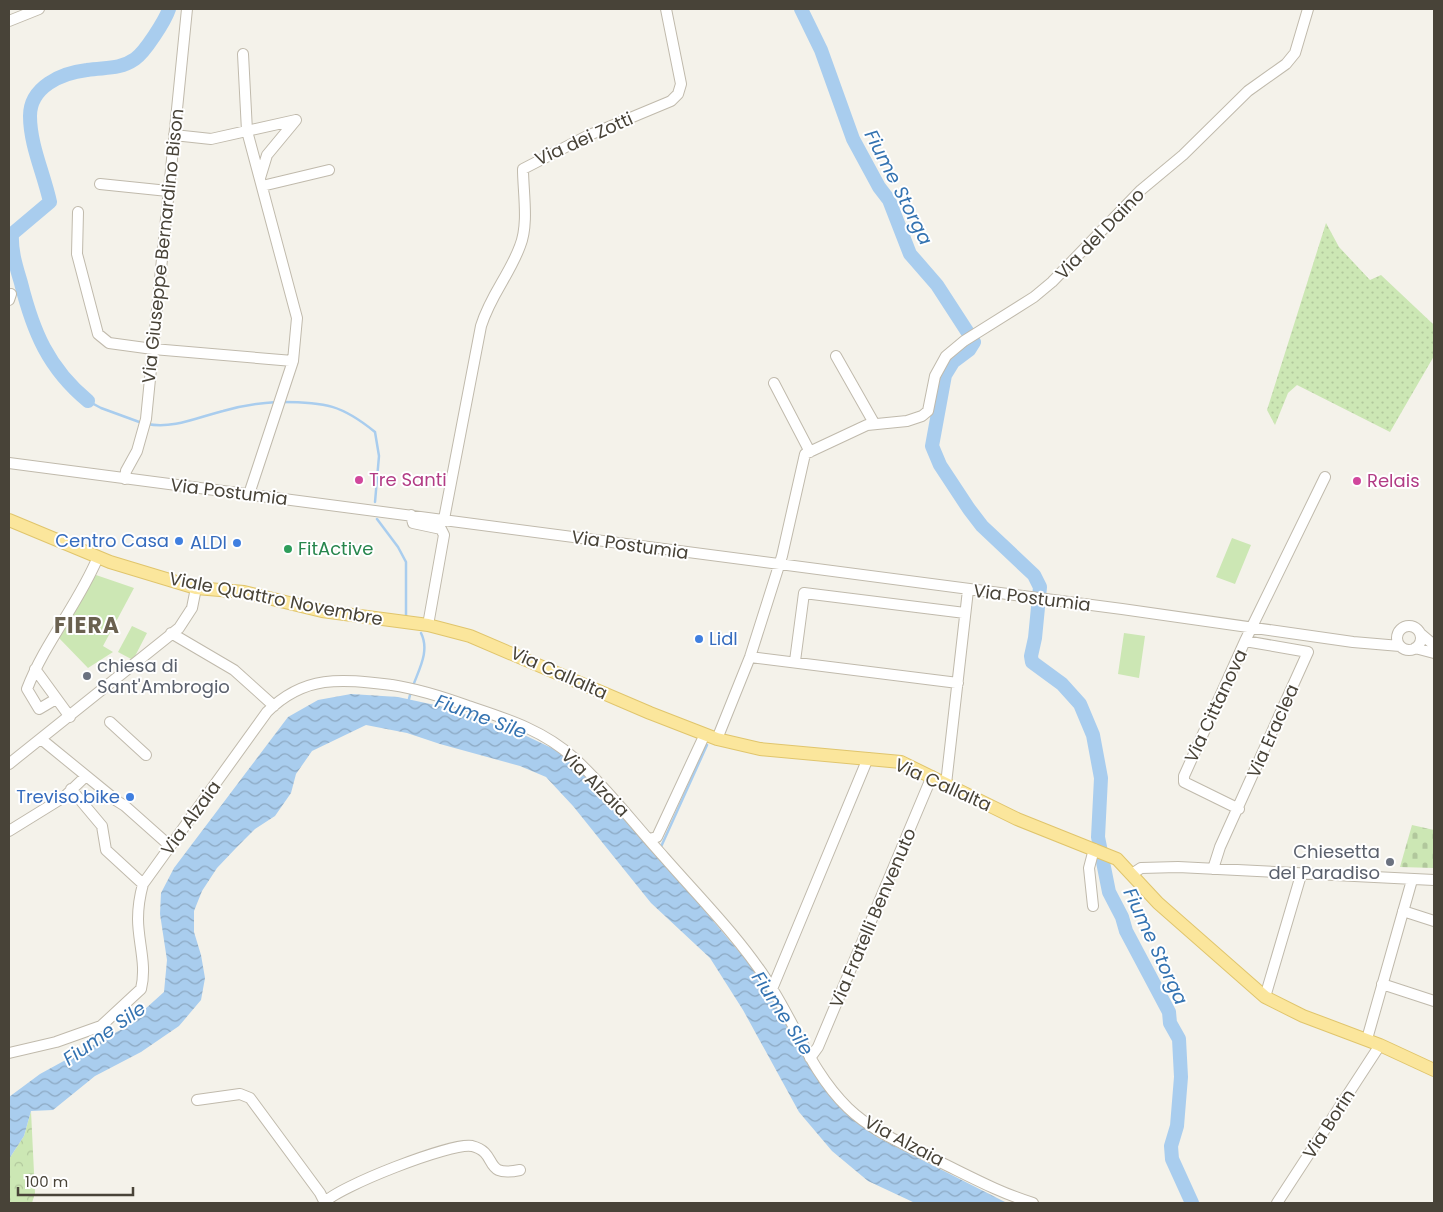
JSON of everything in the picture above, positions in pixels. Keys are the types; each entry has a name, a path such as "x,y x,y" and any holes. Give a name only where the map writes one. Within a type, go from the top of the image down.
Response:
{"main road":[{"name":"Viale Quattro Novembre","path":"9,520 98,557 196,588 244,592 349,615 428,624"},
{"name":"Via Callalta","path":"428,624 470,636 512,652 717,739 768,750 901,762 1018,819 1094,849 1123,863 1158,903 1265,997 1303,1016 1366,1039 1434,1070"}],"street":[{"path":"9,21 38,9"},
{"name":"Via Giuseppe Bernardino Bison","path":"125,479 126,471 137,451 144,424 187,9"},
{"name":"Via dei Zotti","path":"444,520 481,326 487,305 521,244 524,225 523,169 587,136 671,101 678,94 680,84 666,9"},
{"name":"Via del Daino","path":"806,458 874,423 907,421 922,416 928,411 935,376 941,363 964,341 1034,297 1052,282 1141,190 1184,155 1248,91 1286,64 1295,53 1308,9"},
{"path":"243,54 247,131 297,318 293,361 250,494"},
{"path":"174,135 211,139 296,120 267,155 260,182"},
{"path":"260,182 328,170"},
{"path":"100,184 168,190"},
{"path":"78,212 76,254 98,334 109,343 153,349 293,361"},
{"path":"836,356 874,423"},
{"path":"717,739 750,657 782,556 806,458 774,383"},
{"name":"Via Postumia","path":"9,463 1234,624 1252,629 1365,644 1400,646 1408,650 1415,648 1434,653"},
{"path":"1252,629 1325,477"},
{"path":"411,515 413,523 441,529 444,535 428,624"},
{"path":"56,699 39,709 27,689 35,669 91,573 98,557"},
{"path":"9,764 179,628 192,608 196,588"},
{"path":"946,784 968,590"},
{"path":"795,661 804,593 965,613"},
{"name":"Via Postumia","path":"1365,644 1398,634 1402,628 1408,626 1414,627 1421,634"},
{"name":"Via Cittanova","path":"1239,809 1184,782 1183,779 1252,629"},
{"path":"171,633 234,670 274,706"},
{"path":"1398,634 1400,646"},
{"path":"1421,634 1434,646"},
{"path":"1415,648 1420,642 1421,634"},
{"name":"Via Eraclea","path":"1213,869 1220,847 1239,809 1308,652 1245,641"},
{"path":"750,657 795,661 958,683"},
{"path":"35,669 70,717"},
{"name":"Via Alzaia","path":"9,1053 56,1042 101,1026 141,989 144,967 138,920 139,899 143,884 274,706 282,698 299,689 336,680 411,688 518,722 546,737 584,768 649,839 751,957 772,989 810,1058 837,1097 863,1121 880,1132 994,1189 1033,1203"},
{"path":"110,722 146,756"},
{"path":"649,839 657,837 705,734"},
{"path":"42,739 126,806 170,846"},
{"path":"772,989 868,758"},
{"path":"9,831 29,820 72,789 86,776"},
{"name":"Via Fratelli Benvenuto","path":"810,1058 818,1048 932,776"},
{"path":"72,789 102,826 106,850 143,884"},
{"path":"1093,906 1089,868 1094,849"},
{"path":"1132,874 1148,867 1434,880"},
{"path":"1265,997 1301,875"},
{"path":"1366,1039 1412,880"},
{"path":"1404,911 1434,920"},
{"path":"1382,984 1434,1001"},
{"name":"Via Borin","path":"1277,1203 1380,1045"},
{"path":"197,1100 240,1094 250,1098 320,1193 324,1202 360,1182 431,1155 470,1146 484,1151 498,1171 504,1173 520,1170"}],"green space":[{"path":"1326,223 1339,247 1370,280 1381,275 1434,325 1434,356 1390,432 1297,385 1288,393 1275,425 1267,410"},
{"path":"1232,538 1251,545 1235,584 1216,577"},
{"path":"96,575 134,588 103,646 113,652 88,668 58,637"},
{"path":"132,626 147,633 133,660 118,652"},
{"path":"1124,633 1145,636 1139,678 1118,674"},
{"path":"1412,825 1434,830 1434,868 1400,867"},
{"path":"31,1111 35,1193 32,1203 9,1203 9,1159 24,1136"}],"water":[{"path":"351,694 398,697 444,707 520,733 556,750 591,781 657,854 762,979 837,1102 877,1137 1007,1203 915,1203 868,1181 832,1151 799,1112 743,1010 710,958 651,903 573,806 546,777 520,766 407,733 366,725 312,751 296,774 291,793 275,816 255,829 236,848 217,868 202,891 194,911 194,932 205,978 201,1000 179,1026 141,1052 95,1076 53,1110 31,1111 24,1136 9,1159 9,1097 40,1074 124,1028 164,992 167,960 160,914 161,893 174,868 288,717 318,700"}],"waterway":[{"path":"88,401 62,375 44,348 31,317 13,252 12,234 50,202 32,138 31,106 41,89 58,78 77,72 118,67 135,59 154,36 169,9"},
{"name":"Fiume Storga","path":"801,9 821,50 853,139 879,187 889,200 910,254 937,285 974,342 969,350 953,362 945,375 932,446 940,465 982,526 1034,575 1040,587 1035,638 1031,656 1032,662 1062,684 1080,704 1093,735 1101,778 1098,837 1109,892 1122,917 1126,931 1169,1012 1170,1023 1179,1039 1181,1077 1177,1126 1171,1146 1172,1159 1192,1203"},
{"path":"88,401 101,408 142,423"},
{"path":"147,424 176,424 236,408 277,402"},
{"path":"282,402 322,404 332,407 353,416 375,432 379,456 375,502"},
{"path":"377,519 398,547 406,562 406,618"},
{"path":"413,686 421,667 424,653 421,633"},
{"path":"408,703 411,691"},
{"path":"660,849 707,745"}],"place":[{"name":"Tre Santi","path":"359,480"},
{"name":"Relais","path":"1357,481"},
{"name":"Centro Casa","path":"179,541"},
{"name":"ALDI","path":"237,543"},
{"name":"FitActive","path":"288,549"},
{"name":"Lidl","path":"699,639"},
{"name":"chiesa di Sant'Ambrogio","path":"87,676"},
{"name":"Treviso.bike","path":"130,797"},
{"name":"Chiesetta del Paradiso","path":"1390,862"}],"district":[{"name":"FIERA","path":"87,625"}],"water label":[{"name":"Fiume Sile","path":"481,716"},
{"name":"Fiume Sile","path":"783,1013"},
{"name":"Fiume Sile","path":"104,1033"}]}
